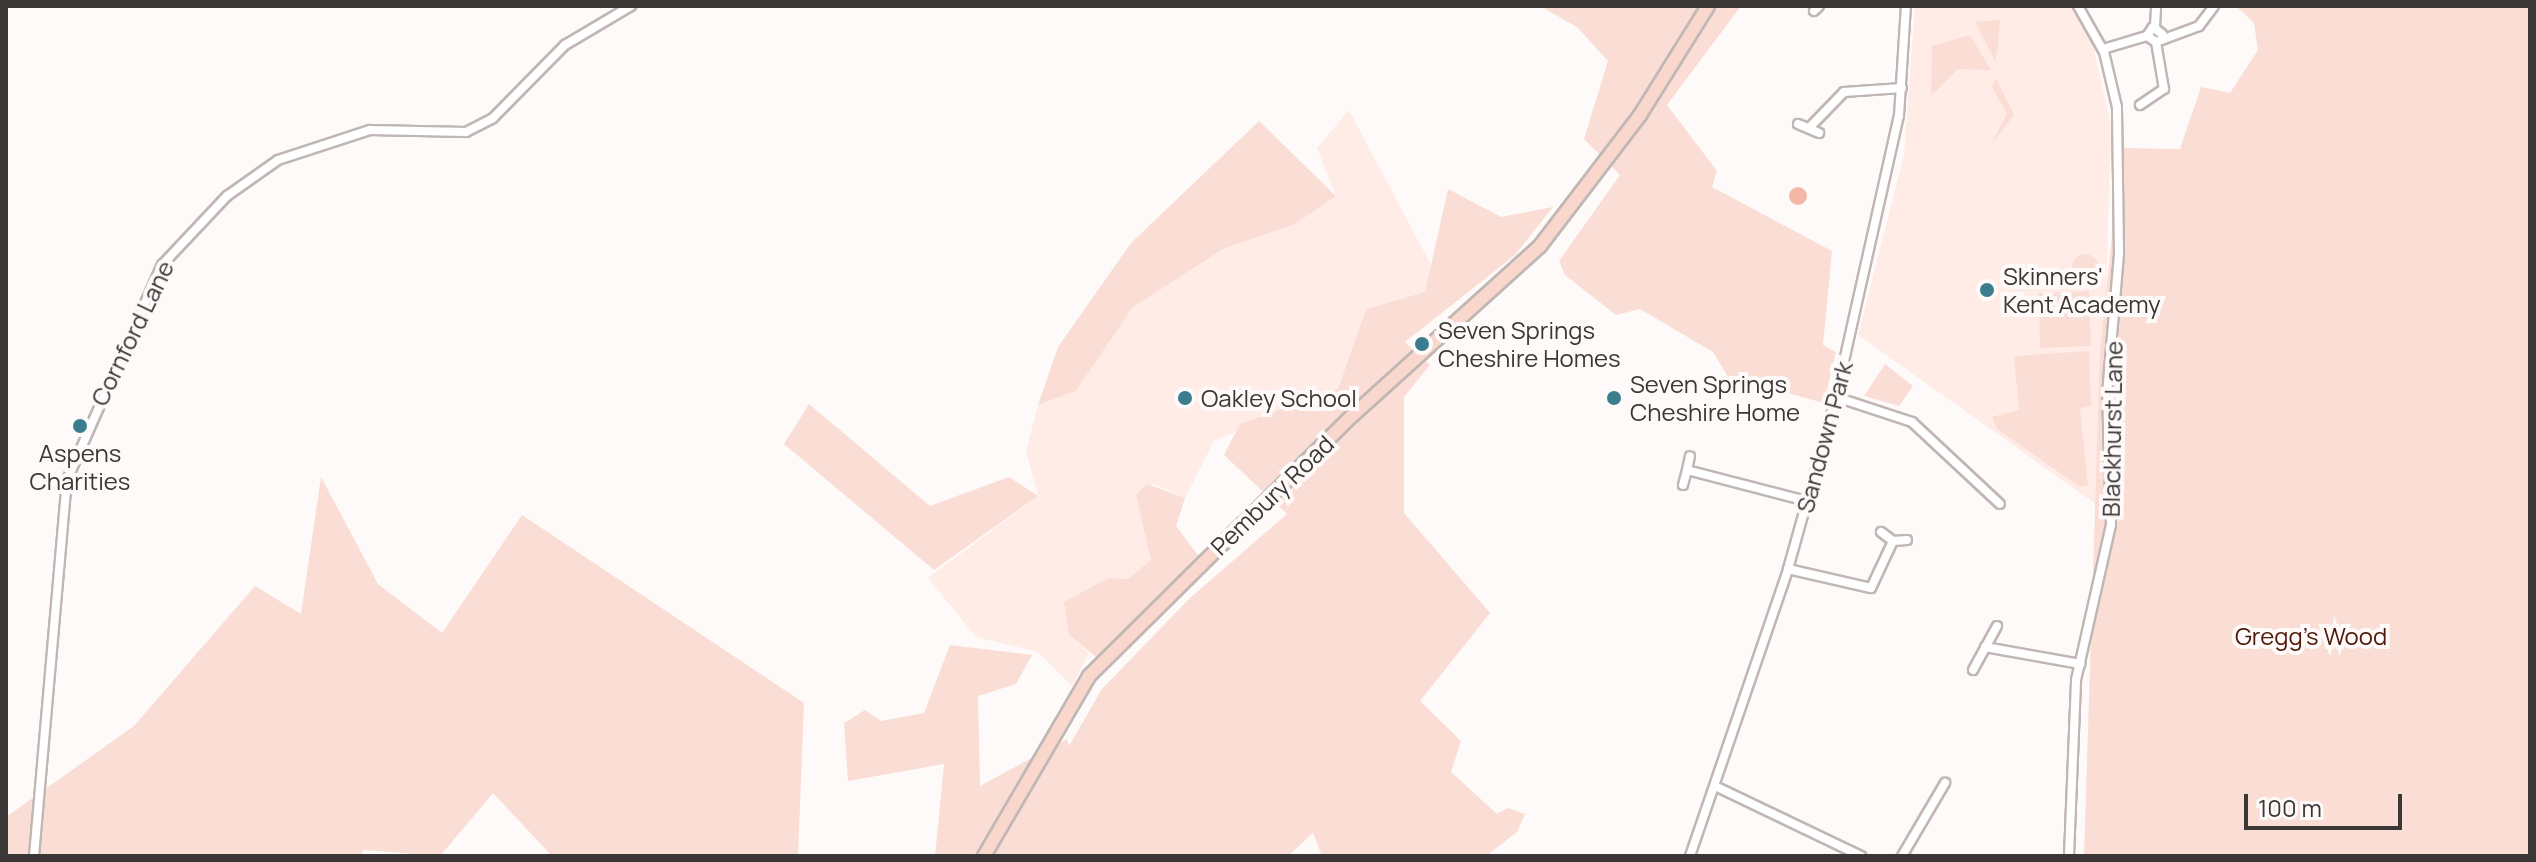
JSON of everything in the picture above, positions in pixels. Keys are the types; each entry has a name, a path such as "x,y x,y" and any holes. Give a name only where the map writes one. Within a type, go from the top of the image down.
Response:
{"main road":[{"name":"Pembury Road","path":"984,856 1101,661 1540,246 1640,115 1708,6"}],"street":[{"name":"Cornford Lane","path":"34,856 67,480 162,265 227,196 278,160 370,130 466,132 493,118 565,45 631,6"},
{"name":"Sandown Park","path":"1690,856 1717,787 1788,569 1836,397 1902,88 1906,6"},
{"name":"Blackhurst Lane","path":"2069,856 2080,664 2111,525 2107,394 2119,253 2117,121 2103,49 2078,6"},
{"path":"2140,105 2164,89 2156,6"},
{"path":"2103,49 2199,26 2214,6"},
{"path":"1809,128 1844,92 1902,88"},
{"path":"1798,124 1819,133"},
{"path":"1836,397 1912,422 2000,504"},
{"path":"1683,485 1690,456"},
{"path":"1687,470 1807,501"},
{"path":"1881,532 1893,541 1907,540"},
{"path":"1788,569 1871,588 1893,541"},
{"path":"1973,670 1997,626"},
{"path":"1985,647 2080,664"},
{"path":"1902,856 1945,783"},
{"path":"1717,787 1861,856"}],"shaded area":[{"name":"Skinners' Kent Academy","path":"1915,6 2073,6 2090,31 2111,125 2100,507 1858,335 1904,155"},
{"name":"Oakley School","path":"1349,110 1431,265 1425,292 1366,309 1338,389 1214,441 1185,498 1153,484 1136,495 1152,560 1128,579 1108,578 1064,602 1069,635 1089,653 1072,686 1038,652 976,637 928,578 1038,496 1026,451 1038,405 1076,391 1132,308 1223,249 1295,224 1336,196 1317,148"},
{"path":"1798,187 1807,196 1798,205 1789,196"}],"green space":[{"path":"1540,6 1741,6 1667,105 1717,171 1712,187 1832,251 1823,345 1836,352 1824,403 1728,377 1713,352 1640,309 1616,315 1565,275 1559,261 1620,175 1584,139 1608,61 1577,27"},
{"name":"Gregg's Wood","path":"2236,6 2530,6 2530,856 2084,856 2100,352 2121,148 2180,149 2201,87 2230,93 2258,50 2254,23"},
{"path":"2000,20 1998,46 1995,61 1975,22"},
{"path":"1970,35 1991,70 1958,69 1931,96 1932,46"},
{"path":"1996,78 2014,115 1991,145 2007,114 1992,87"},
{"path":"1259,121 1336,196 1295,224 1223,249 1132,308 1076,391 1038,405 1058,347 1131,243"},
{"path":"1448,189 1501,217 1553,207 1515,255 1405,342 1430,365 1404,397 1404,513 1490,613 1420,701 1461,741 1451,772 1497,814 1508,808 1525,814 1517,832 1486,856 1322,856 1313,833 1288,856 935,856 944,764 848,781 844,723 865,710 881,721 924,713 950,645 1032,655 1016,684 978,696 980,786 1067,739 1069,746 1102,689 1190,598 1287,514 1224,455 1240,424 1338,389 1366,309 1425,292"},
{"path":"2085,254 2094,258 2098,267 2094,276 2085,280 2076,276 2072,267 2076,258"},
{"path":"2089,291 2091,346 2040,348 2039,293"},
{"path":"2089,351 2091,406 2080,408 2088,485 2080,487 1997,429 1992,417 2019,410 2014,356"},
{"path":"1885,364 1913,386 1899,406 1864,396"},
{"path":"809,404 930,506 1009,477 1038,496 934,570 784,444"},
{"path":"321,477 378,584 442,633 522,515 804,703 798,856 552,856 493,793 440,856 364,850 360,856 6,856 6,817 134,726 255,586 301,614"},
{"path":"1147,484 1185,498 1176,526 1203,562 1101,661 1069,635 1064,602 1108,578 1128,579 1151,560 1136,495"}],"place":[{"name":"Skinners' Kent Academy","path":"1987,290"},
{"name":"Seven Springs Cheshire Homes","path":"1422,344"},
{"name":"Oakley School","path":"1185,398"},
{"name":"Seven Springs Cheshire Home","path":"1614,398"},
{"name":"Aspens Charities","path":"80,426"}]}
